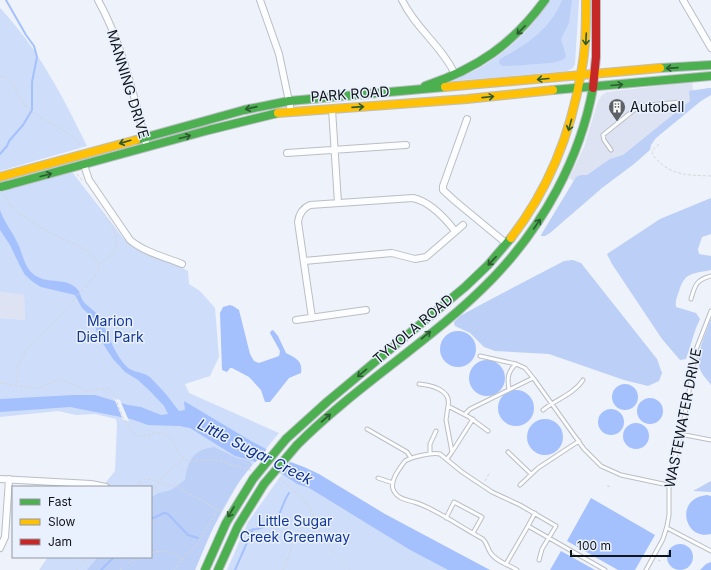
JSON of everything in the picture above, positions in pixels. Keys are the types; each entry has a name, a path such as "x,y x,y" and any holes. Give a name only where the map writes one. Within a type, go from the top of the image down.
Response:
{"main road":[{"path":"400,92 429,85 481,61 513,38 527,24 545,0"},
{"name":"TYVOLA ROAD","path":"206,570 226,520 254,475 276,450 315,412 470,283 508,244 534,207 553,171 567,134 579,88 585,47 586,0"},
{"name":"TYVOLA ROAD","path":"218,570 237,525 247,508 264,484 297,445 338,408 464,304 491,279 517,250 546,210 567,171 582,129 593,87 596,51 596,0"},
{"name":"PARK ROAD","path":"3,176 244,110 289,101 711,65"},
{"name":"PARK ROAD","path":"4,189 249,119 291,111 467,99 711,76"}],"street":[{"name":"MANNING DRIVE","path":"98,0 122,55 147,147"},
{"path":"260,0 279,54 291,111"},
{"path":"402,0 416,23 445,56 455,74"},
{"path":"683,0 711,48"},
{"path":"332,109 338,203"},
{"path":"467,119 443,185 443,190 508,244"},
{"path":"287,153 406,145"},
{"path":"84,165 89,180 130,240 152,252 182,264"},
{"path":"312,318 298,222 300,214 304,208 308,206 338,203 404,198 417,199 429,204 455,231"},
{"path":"304,261 392,253 413,259 421,259 426,257 463,225"},
{"path":"296,320 366,310"},
{"path":"0,479 91,484 101,486"},
{"path":"0,548 5,537 9,479"}],"lane":[{"path":"611,150 604,140 603,135 633,109 642,105 681,102"},
{"path":"691,299 696,283 711,276"},
{"name":"WASTEWATER DRIVE","path":"646,570 663,539 667,528 669,515 668,485 680,434 696,352 711,311"},
{"path":"480,356 516,364 525,368 579,441 601,466 627,477 668,485"},
{"path":"509,389 508,374 516,364"},
{"path":"465,414 470,409 533,378"},
{"path":"543,410 551,403 577,388 582,380"},
{"path":"419,384 432,386 441,390 448,397 449,402 446,420 452,452"},
{"path":"448,406 465,414 488,431"},
{"path":"447,459 473,419"},
{"path":"367,429 407,452 411,458"},
{"path":"430,454 430,444 436,431"},
{"path":"680,434 711,440"},
{"path":"520,486 538,468 579,441"},
{"path":"508,452 531,474"},
{"path":"517,570 492,555 485,541 425,506 400,497 394,491 393,483 403,462 411,458 438,453 462,472 488,489 516,502 556,526 542,549 539,560"},
{"path":"378,478 393,483"},
{"path":"446,518 454,502 482,517 473,534"},
{"path":"506,564 535,513"},
{"path":"528,526 605,570"},
{"path":"667,528 711,551"}],"path":[{"path":"0,76 5,76 12,82 21,100 29,109 71,136 78,142 81,148"},
{"path":"659,144 653,149 653,155 669,170 676,173 711,176"},
{"path":"77,174 84,184"},
{"path":"4,189 11,206 20,214 80,247 90,254 98,264 98,271 94,277 58,318 33,342 22,356 18,366 16,386"},
{"path":"98,264 111,257 115,249 116,239 116,235 111,225 99,207"},
{"path":"0,383 37,388 55,381 65,380 88,391 109,388 112,390 132,433 138,436 157,433 166,435 172,440 179,454 183,458 190,461 214,460 254,475"},
{"path":"152,491 160,483 165,474 179,464 183,458"},
{"path":"484,482 490,472"},
{"path":"275,476 289,486 304,500 310,508 323,539 333,552 351,570"},
{"path":"137,486 144,479 154,480 178,487 225,513"},
{"path":"607,486 612,487"},
{"path":"174,570 196,546 218,510"},
{"path":"283,570 298,531 303,526 315,520"},
{"path":"152,553 159,551 171,552 182,560"},
{"path":"76,570 87,558"},
{"path":"120,570 125,564 139,558"}],"shaded area":[{"path":"562,0 572,0 569,23 561,39 566,56 564,59 550,63 502,66 499,63 500,59 528,42 545,28 552,19"},
{"path":"692,82 694,96 693,105 582,186 569,178 584,147 598,101 602,95 607,92"},
{"path":"711,88 711,95 701,101 656,138 651,145 650,150 634,164 602,188 550,233 545,236 541,236 576,177 587,175 610,159 623,155 690,101 689,91"},
{"path":"711,198 711,234 702,237 698,249 699,254 711,256 711,270 694,273 687,277 681,285 676,301 676,307 696,313 700,319 686,359 680,360 662,339 612,264 607,254 660,219"},
{"path":"573,260 581,263 657,359 662,373 659,381 648,386 624,380 549,354 495,351 484,347 470,333 455,326 454,322 460,316 564,261"},
{"path":"0,292 24,295 25,320 0,318"},
{"path":"711,318 711,385 701,371 698,360 700,348"},
{"path":"214,447 237,458 250,461 252,465 226,502 195,570 87,570 97,558 152,558 152,496 171,490 185,480 192,458 207,448"},
{"path":"711,481 711,492 693,491"}],"green space":[{"path":"550,0 579,0 575,64 573,68 567,71 453,81 478,69 509,47 536,20"},
{"path":"0,8 14,23 38,56 69,109 87,146 0,171"},
{"name":"Marion Diehl Park","path":"72,172 125,240 188,271 189,284 200,291 215,308 219,357 210,376 185,384 189,393 279,433 240,480 212,530 195,570 39,570 47,558 152,558 152,486 103,486 115,471 116,419 95,414 76,415 58,411 0,417 0,318 25,320 24,295 0,292 0,190"},
{"name":"Little Sugar Creek Greenway","path":"282,474 297,484 309,488 410,550 448,570 227,570 248,522"}],"water":[{"name":"Little Sugar Creek","path":"0,210 17,242 26,265 32,273 46,280 69,283 74,286 79,291 83,301 100,318 115,351 123,363 131,370 150,377 179,411 185,410 184,401 251,441 288,461 319,474 385,514 490,570 448,570 410,550 309,488 297,484 282,474 253,461 235,456 190,428 179,426 148,425 131,419 70,407 0,412 0,399 95,395 128,405 141,407 161,415 168,414 164,406 151,392 138,380 125,372 113,359 98,336 93,318 82,308 75,295 41,287 25,275 10,245 0,230"},
{"path":"230,305 239,310 250,354 254,361 259,363 279,356 280,351 270,333 273,330 278,336 286,353 300,362 301,373 289,378 270,402 265,402 261,390 249,377 232,368 230,368 227,372 222,370 220,313 223,307"},
{"path":"461,331 471,336 475,342 475,356 471,362 465,366 455,367 445,362 441,356 440,346 445,336 451,332"},
{"path":"490,360 500,365 504,371 504,385 500,391 494,395 484,396 474,391 470,385 469,375 474,365 480,361"},
{"path":"625,384 634,388 638,397 634,406 625,410 616,406 612,397 616,388"},
{"path":"519,390 529,395 533,401 533,415 529,421 523,425 513,426 503,421 499,415 498,405 503,395 509,391"},
{"path":"650,398 659,402 663,411 659,420 650,424 641,420 637,411 641,402"},
{"path":"611,409 620,413 624,422 620,431 611,435 602,431 598,422 602,413"},
{"path":"548,419 558,424 562,430 562,444 558,450 552,454 542,455 532,450 528,444 527,434 532,424 538,420"},
{"path":"636,423 645,427 649,436 645,445 636,449 627,445 623,436 627,427"},
{"path":"707,495 711,496 711,534 702,534 694,531 689,526 686,518 690,503 697,498"},
{"path":"591,498 655,535 635,570 618,570 567,541"},
{"path":"680,544 689,548 693,557 689,566 680,570 671,566 667,557 671,548"},
{"path":"561,551 595,570 550,570"},
{"path":"711,562 711,570 700,570 706,564"}],"pier":[{"path":"114,398 120,400 129,421 123,420"},
{"path":"268,448 292,460 278,475 254,464"}],"waterway":[{"path":"0,154 23,125 32,110 32,82 37,57 34,46 6,0"},
{"path":"243,532 272,524 278,517 289,493"},
{"path":"152,519 164,513 168,514 188,535 198,538"},
{"path":"235,570 253,529"},
{"path":"101,570 113,558"}],"traffic: fast":[{"path":"425,86 461,72 492,53 520,30 545,0"},
{"path":"660,68 711,65"},
{"path":"553,90 711,76"},
{"path":"136,140 244,110 289,101 445,87"},
{"path":"297,445 345,402 446,321 493,278 511,258 543,214 569,166 579,140 593,88"},
{"path":"8,185 209,130 278,113"},
{"path":"0,187 8,185"},
{"path":"286,439 328,401 465,287 488,265 511,238"},
{"path":"253,479 286,439"},
{"path":"264,484 297,445"},
{"path":"205,570 226,523 253,479"},
{"path":"218,570 238,526 264,484"}],"traffic: slow":[{"path":"511,238 524,220 547,181 571,117 583,64 586,28 586,0"},
{"path":"445,87 660,68"},
{"path":"278,113 467,99 553,90"},
{"path":"0,177 136,140"}],"traffic: jam":[{"path":"593,88 596,57 596,0"}],"place":[{"name":"Autobell","path":"617,122"}]}
